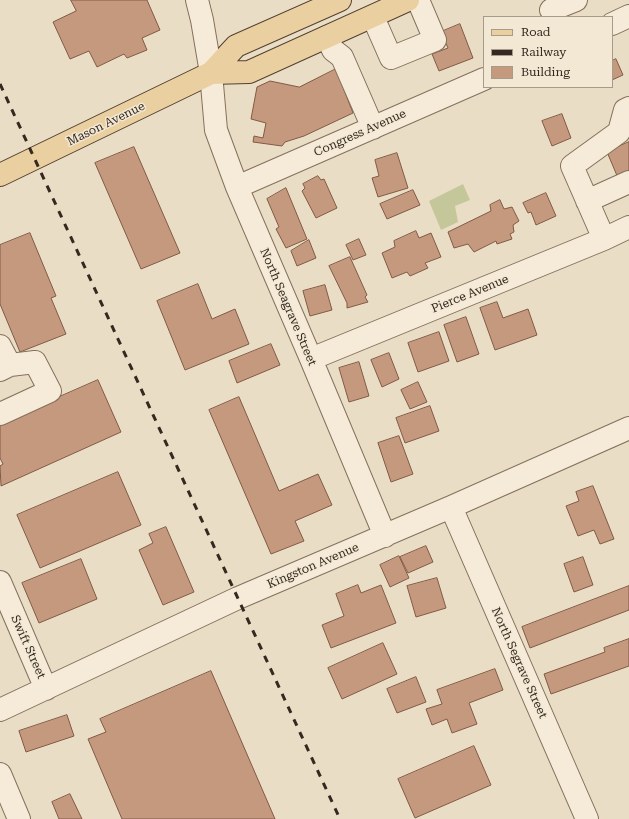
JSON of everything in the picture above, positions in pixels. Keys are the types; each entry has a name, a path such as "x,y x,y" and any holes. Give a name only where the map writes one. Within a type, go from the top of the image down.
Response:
{"main road":[{"name":"Mason Avenue","path":"0,174 211,73 236,46 340,0"},
{"name":"Mason Avenue","path":"211,73 249,72 408,0"}],"street":[{"name":"North Seagrave Street","path":"197,0 211,73 216,130 237,187 385,536"},
{"path":"373,16 391,58 435,40 418,0"},
{"path":"551,9 576,0"},
{"path":"613,24 629,16"},
{"path":"327,37 333,50 342,58 373,128"},
{"name":"Congress Avenue","path":"237,187 483,80"},
{"path":"604,239 572,166 619,132 625,110 629,108"},
{"path":"587,201 629,182"},
{"name":"Pierce Avenue","path":"311,359 604,239 629,227"},
{"path":"0,346 5,368 35,362 50,391 0,414"},
{"name":"Kingston Avenue","path":"0,710 238,598 385,536 629,428"},
{"name":"North Segrave Street","path":"451,507 587,819"},
{"name":"Swift Street","path":"0,582 46,689"},
{"path":"0,774 19,819"}],"green space":[{"path":"463,184 470,200 455,206 458,222 441,230 429,201"}],"building":[{"path":"71,0 147,0 160,30 142,38 147,50 127,58 124,54 97,67 89,51 70,59 53,22 76,11"},
{"path":"460,24 473,58 439,71 432,54 448,48 441,32"},
{"path":"616,59 623,75 613,80 613,60"},
{"path":"336,69 353,113 304,136 285,142 282,146 253,142 254,136 263,138 266,123 251,119 257,87 270,81 299,87"},
{"path":"562,114 571,138 552,146 542,121"},
{"path":"629,142 629,174 618,178 607,152"},
{"path":"134,147 180,253 141,269 95,163"},
{"path":"397,153 408,188 378,197 372,178 379,176 375,160"},
{"path":"318,176 321,180 324,179 337,208 316,218 302,191 305,188 303,184"},
{"path":"286,188 307,239 286,248 276,229 279,227 267,199"},
{"path":"413,190 420,205 387,219 380,204"},
{"path":"546,193 556,216 536,225 531,212 528,213 523,203"},
{"path":"500,200 504,209 512,207 519,221 513,225 514,232 510,234 512,239 497,244 496,241 474,252 468,244 454,248 448,232 491,211 490,205"},
{"path":"416,231 419,238 431,233 441,257 425,263 428,268 410,276 407,272 392,278 382,253 395,247 394,241"},
{"path":"30,233 56,296 51,298 66,334 20,352 0,304 0,245"},
{"path":"359,239 366,255 353,260 346,245"},
{"path":"309,240 316,258 297,266 291,251"},
{"path":"350,257 367,295 365,297 368,302 347,308 347,303 329,266"},
{"path":"198,284 212,319 235,309 249,344 185,370 157,301"},
{"path":"325,285 332,310 310,316 303,291"},
{"path":"497,302 503,318 528,309 537,335 495,350 480,308"},
{"path":"466,317 479,354 457,362 444,325"},
{"path":"439,332 449,361 418,372 408,343"},
{"path":"271,344 280,365 237,383 229,361"},
{"path":"389,353 399,379 382,387 371,360"},
{"path":"359,362 369,396 349,402 339,368"},
{"path":"98,380 121,432 1,486 0,466 3,464 0,458 0,423"},
{"path":"418,382 427,402 410,409 401,390"},
{"path":"239,397 279,491 318,474 332,505 295,521 304,541 271,554 209,410"},
{"path":"430,406 439,431 405,443 396,418"},
{"path":"399,436 413,474 391,482 378,443"},
{"path":"118,472 141,525 40,568 17,515"},
{"path":"593,486 614,539 600,544 594,530 578,536 566,506 579,501 576,492"},
{"path":"166,527 194,592 163,605 139,550 153,543 149,534"},
{"path":"426,546 433,562 408,573 400,557"},
{"path":"399,556 409,578 390,587 380,565"},
{"path":"583,557 593,585 574,592 564,564"},
{"path":"81,559 97,599 39,623 22,583"},
{"path":"437,578 446,608 416,617 407,586"},
{"path":"358,585 361,593 381,585 396,623 331,648 322,625 344,616 336,594"},
{"path":"629,586 629,610 530,648 522,627"},
{"path":"629,639 629,666 551,694 544,674 605,652 604,648"},
{"path":"383,643 397,674 342,699 328,668"},
{"path":"495,669 503,690 469,703 477,724 452,733 447,719 432,725 426,709 442,704 437,690"},
{"path":"211,671 275,819 122,819 88,739 106,732 100,719"},
{"path":"416,677 426,702 397,713 387,689"},
{"path":"67,715 74,736 26,752 19,731"},
{"path":"474,746 491,785 415,818 398,779"},
{"path":"70,794 82,819 59,819 52,802"}],"railway":[{"path":"0,84 340,819"}]}
